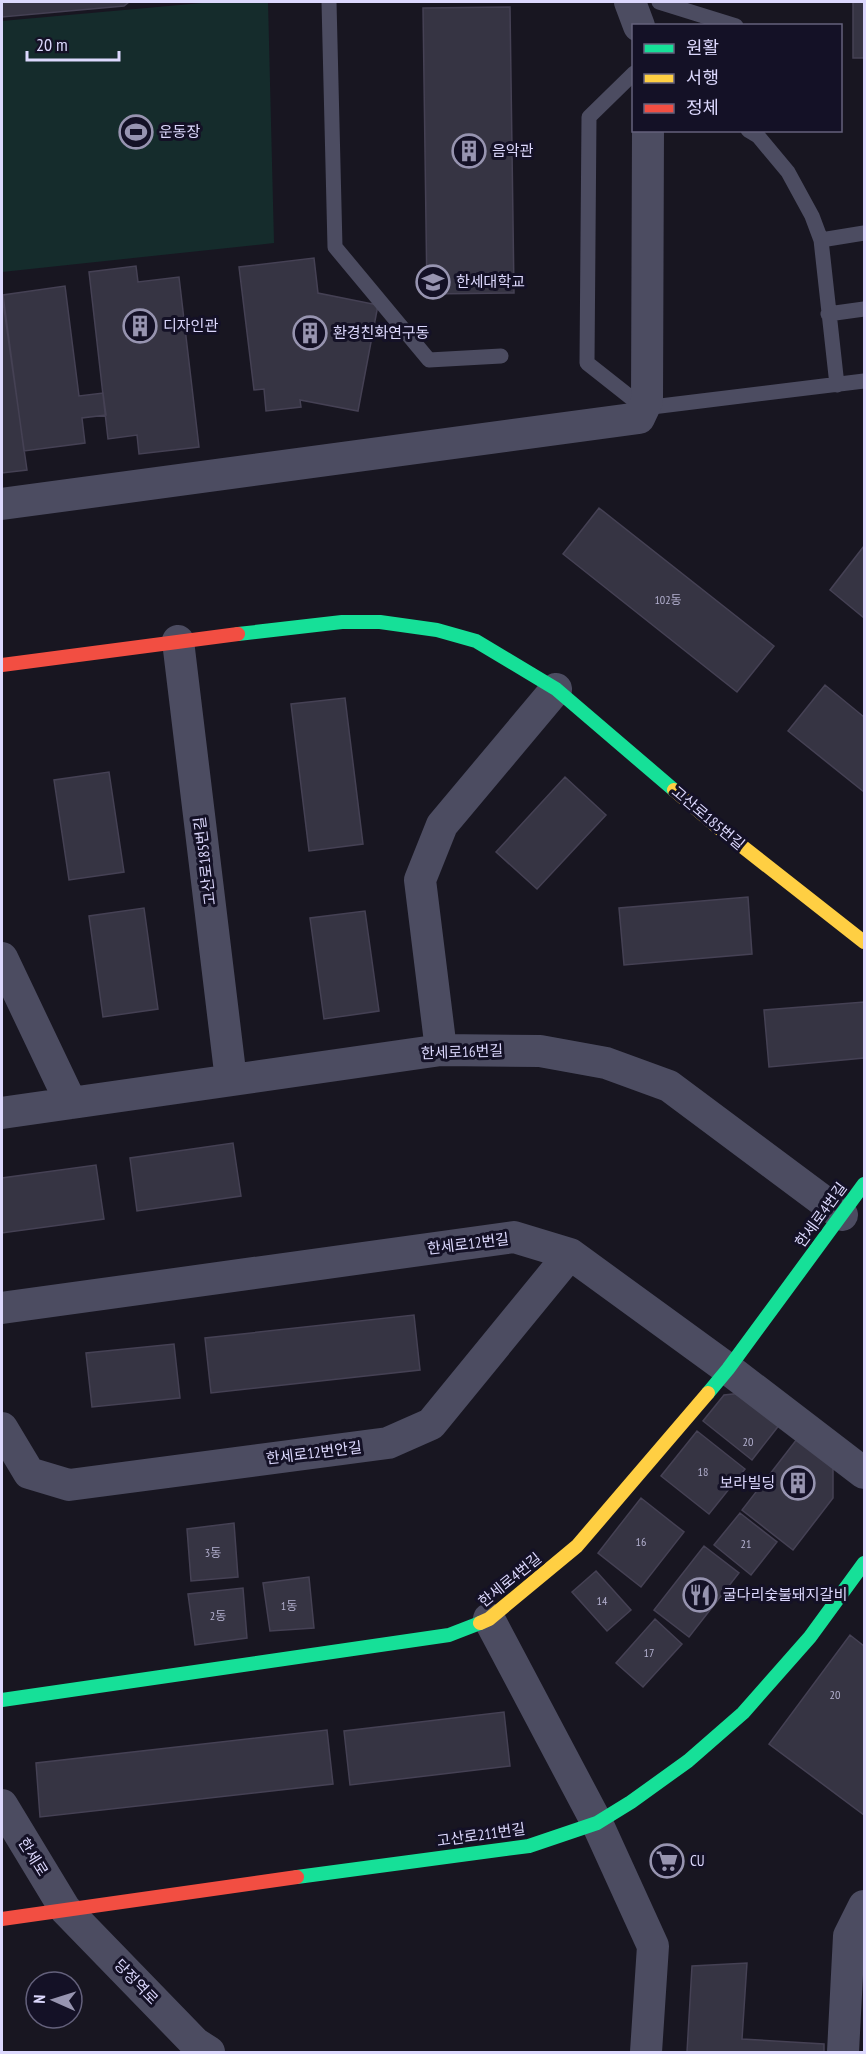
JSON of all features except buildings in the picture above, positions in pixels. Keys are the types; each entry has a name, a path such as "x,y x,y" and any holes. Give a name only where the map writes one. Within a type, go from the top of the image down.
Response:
{"street":[{"path":"630,2 638,24"},
{"path":"2,504 639,418 647,402 648,132"},
{"name":"고산로185번길","path":"2,665 342,622 380,622 437,630 476,641 556,688 715,825 864,942"},
{"name":"고산로185번길","path":"178,641 231,1080"},
{"path":"441,1050 420,880 442,825 556,688"},
{"path":"2,958 71,1103"},
{"name":"한세로16번길","path":"2,1113 441,1050 540,1051 606,1063 669,1086 842,1215"},
{"name":"한세로4번길","path":"2,1700 449,1635 489,1619 577,1546 728,1369 864,1184"},
{"name":"한세로12번길","path":"2,1308 514,1237 570,1254 728,1369 864,1473"},
{"name":"한세로12번안길","path":"2,1428 29,1473 69,1485 388,1443 430,1424 570,1254"},
{"name":"고산로211번길","path":"2,1919 529,1846 597,1823 688,1761 742,1713 810,1638 864,1563"},
{"path":"489,1619 597,1823 654,1946 646,2052"},
{"name":"한세로","path":"2,1805 65,1909"},
{"path":"843,2052 849,1936 864,1906"},
{"name":"당정역로","path":"65,1909 195,2043 209,2052"}],"lane":[{"path":"329,2 335,247 429,360 501,356"},
{"path":"659,2 730,24"},
{"path":"632,74 589,117 587,363 644,408 864,381"},
{"path":"751,132 758,136 788,172 812,216 821,240 837,385"},
{"path":"821,240 864,233"},
{"path":"828,314 864,309"}],"green space":[{"name":"운동장","path":"213,2 268,2 274,243 2,272 2,21"}],"traffic: fast":[{"path":"238,634 342,622 380,622 437,630 476,641 556,689 674,790"},
{"path":"708,1393 864,1184"},
{"path":"297,1877 529,1846 597,1823 688,1761 743,1713 810,1637 864,1563"},
{"path":"2,1700 449,1635 480,1623"}],"traffic: slow":[{"path":"674,790 864,942"},
{"path":"480,1623 489,1619 577,1546 708,1393"}],"traffic: jam":[{"path":"2,665 238,634"},
{"path":"2,1919 297,1877"}],"place":[{"name":"운동장","path":"136,132"},
{"name":"음악관","path":"469,151"},
{"name":"한세대학교","path":"433,282"},
{"name":"디자인관","path":"140,326"},
{"name":"환경친화연구동","path":"310,333"},
{"name":"보라빌딩","path":"798,1483"},
{"name":"굴다리숯불돼지갈비","path":"700,1595"},
{"name":"CU","path":"667,1861"}]}
